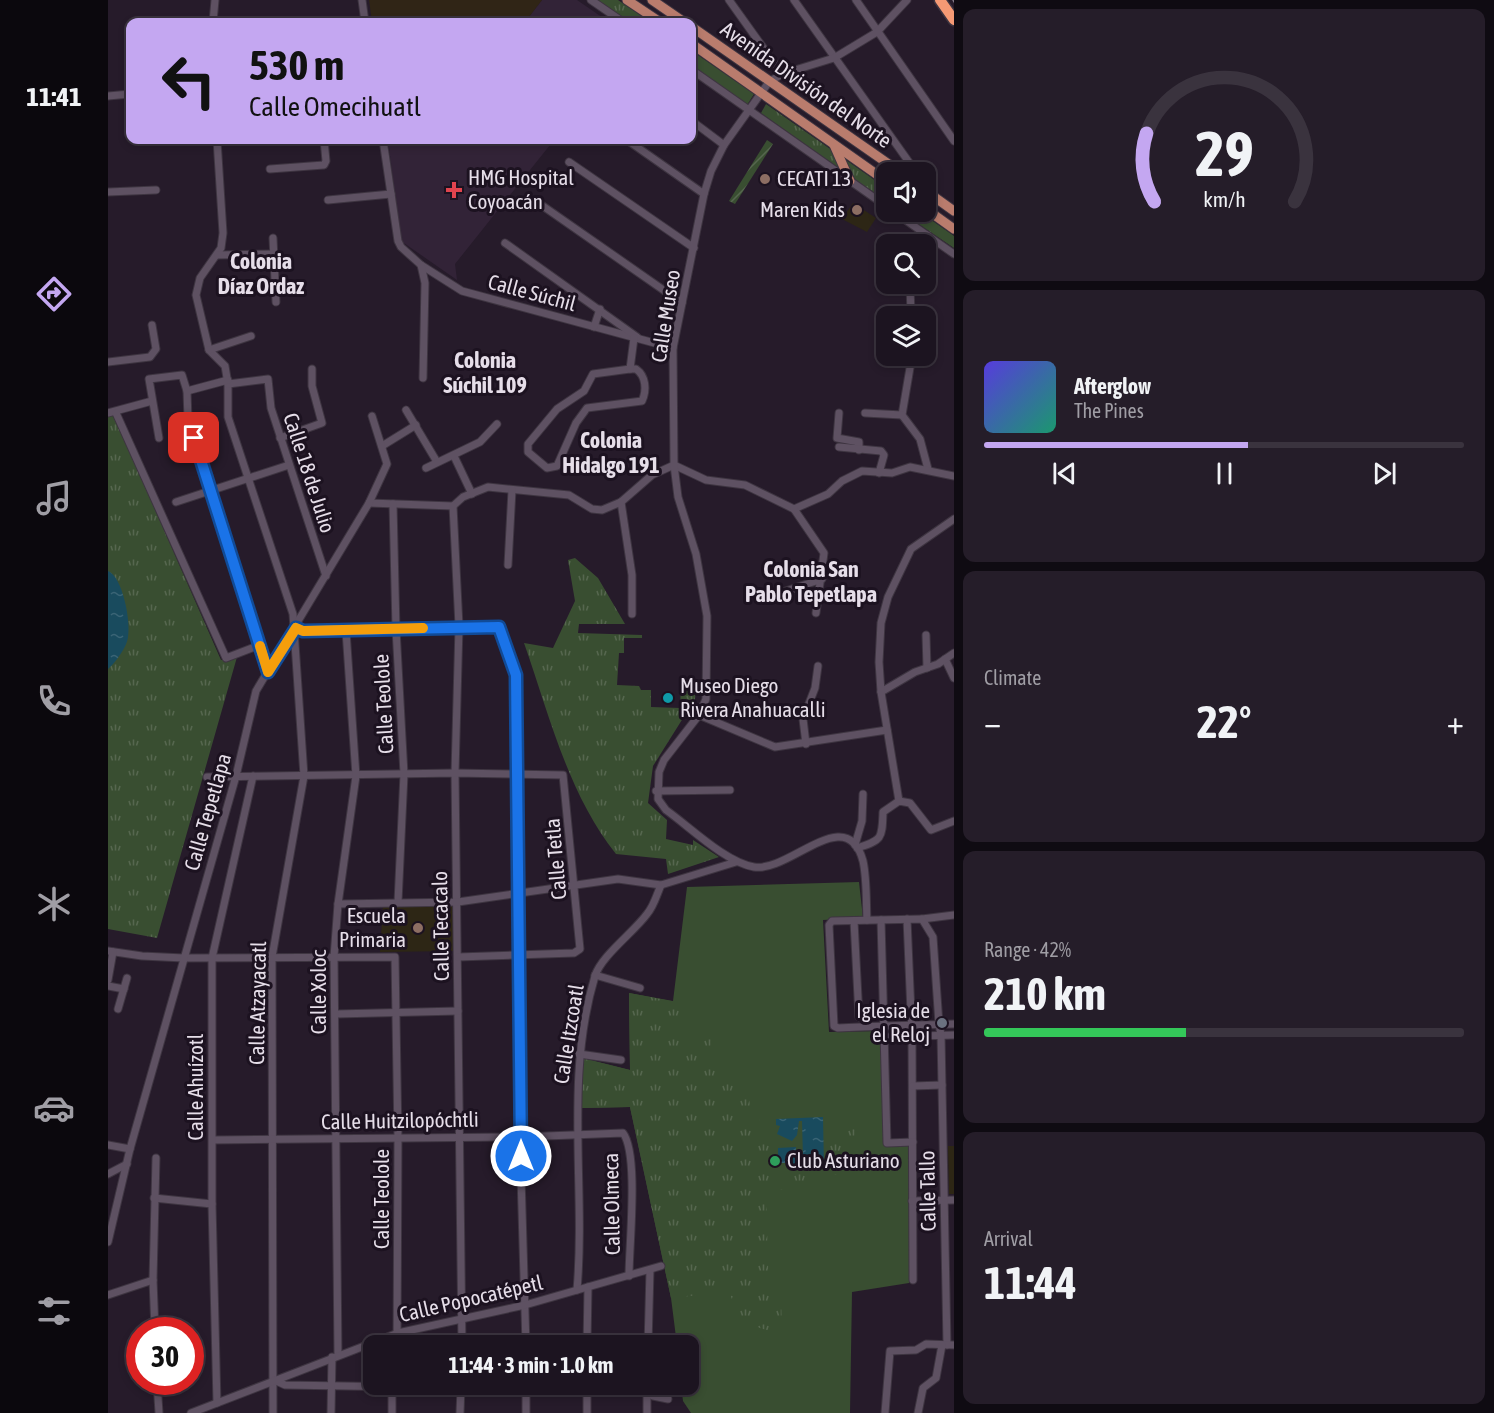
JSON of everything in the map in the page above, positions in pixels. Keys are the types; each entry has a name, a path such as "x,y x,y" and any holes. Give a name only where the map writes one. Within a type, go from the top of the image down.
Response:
{"highway":[{"path":"940,0 954,20"}],"main road":[{"path":"627,0 654,18"},
{"path":"652,0 678,18"},
{"name":"Avenida División del Norte","path":"696,30 885,162"},
{"name":"Avenida División del Norte","path":"696,47 876,174"},
{"path":"833,143 850,181"},
{"path":"936,198 954,211"},
{"path":"936,216 954,230"}],"street":[{"path":"213,18 215,0"},
{"path":"362,0 364,18"},
{"path":"591,0 617,18"},
{"path":"729,0 782,74"},
{"path":"794,0 909,162"},
{"path":"856,0 954,141"},
{"name":"Calle Museo","path":"656,791 659,772 664,760 699,715 706,699 707,616 696,554 678,497 674,465 673,348 704,194 711,171 724,145 769,82 782,74 834,58 877,32 907,0"},
{"path":"696,73 876,199"},
{"path":"108,96 126,94"},
{"path":"696,124 724,145"},
{"path":"187,391 228,382 223,360 209,350 196,289 200,278 218,255 223,233 217,144"},
{"path":"270,169 324,165 326,161 324,144"},
{"path":"328,200 391,194 384,144"},
{"path":"633,144 704,194"},
{"path":"569,162 694,248"},
{"path":"108,192 156,190"},
{"name":"Calle Súchil","path":"391,194 398,240 401,246 421,265 462,291 673,348"},
{"path":"540,204 682,303"},
{"path":"908,222 926,234"},
{"path":"273,238 276,302"},
{"path":"936,241 954,254"},
{"path":"506,243 600,309 636,338 630,369"},
{"path":"218,255 274,254"},
{"path":"421,265 425,283 423,378"},
{"path":"594,327 600,309"},
{"path":"108,362 150,357 156,349 152,325"},
{"path":"209,350 251,336"},
{"path":"910,366 902,415 920,439 928,469"},
{"path":"280,438 322,423 312,386 312,369"},
{"path":"630,369 641,372 644,379 645,394 642,401 587,408 576,423 557,466 547,468 528,452 528,444 557,408 578,397 593,374 630,369"},
{"path":"159,438 149,379 182,375 187,391 188,420 268,672"},
{"name":"Calle 18 de Julio","path":"228,382 268,379 271,408 326,576"},
{"name":"Calle Atzayacatl","path":"228,382 228,417 250,479 296,628 304,776 272,957 273,1413"},
{"path":"152,401 112,413 226,658 260,645"},
{"path":"406,410 416,425 420,437 438,462"},
{"path":"839,413 837,438 858,442 858,450"},
{"path":"866,413 902,415"},
{"name":"Calle Tepetlapa","path":"108,1242 130,1149 236,776 256,691 296,628 369,503 387,464 372,416"},
{"path":"426,468 480,442 497,424"},
{"path":"382,446 416,425"},
{"path":"839,447 883,453 879,473"},
{"path":"454,456 472,494"},
{"path":"176,502 289,465"},
{"path":"369,503 453,506 488,487 569,495 594,510 612,507 621,502 652,475 674,465 706,480 745,485 794,509 824,553 816,613"},
{"path":"794,509 828,494 853,474 867,470 892,473 904,466 954,474"},
{"path":"508,565 512,490"},
{"path":"621,502 632,575 632,614"},
{"name":"Calle Teolole","path":"393,504 396,629 404,774 398,902"},
{"name":"Calle Tecacalo","path":"453,506 459,626 455,773 462,1335"},
{"path":"899,801 881,692 879,662 881,623 888,597 911,549 954,519"},
{"path":"761,592 777,594 822,579"},
{"path":"296,628 303,631 497,625 515,672 526,1335"},
{"name":"Calle Xoloc","path":"331,1413 335,1356 336,1014 334,957 338,904 356,776 346,630"},
{"path":"926,635 927,668"},
{"path":"881,692 954,653"},
{"path":"945,659 954,678"},
{"path":"806,744 803,719 815,688 818,666"},
{"path":"699,715 775,747 887,730"},
{"path":"207,777 518,773"},
{"name":"Calle Tetla","path":"518,773 559,773 565,779 580,944 580,948 574,953 519,955"},
{"name":"Calle Ahuízotl","path":"217,1403 212,958 253,776"},
{"path":"730,790 656,791 660,804 666,810 736,862"},
{"path":"856,847 862,821 862,794"},
{"path":"856,847 879,840 882,835 883,812 899,801 910,803 931,830 954,821"},
{"path":"338,904 458,902 618,879 661,885 736,862 768,867 829,836 837,835 856,847 863,862 867,920"},
{"name":"Calle Itzcoatl","path":"577,1290 578,1135 576,1098 579,1054 595,975 648,913 661,885"},
{"path":"954,915 922,919 832,921 829,925 834,1026 954,1024"},
{"path":"907,919 913,1086 913,1280"},
{"name":"Calle Tallo","path":"918,1413 923,1388 936,1378 948,1345 941,1035 933,937 922,919"},
{"path":"881,920 887,1143 913,1142"},
{"path":"854,921 859,1017"},
{"path":"108,980 111,951 142,956 184,958 334,957"},
{"path":"458,957 519,955"},
{"name":"Calle Teolole","path":"334,957 395,957 398,1333"},
{"path":"595,975 640,988"},
{"path":"118,1009 128,978"},
{"path":"108,986 124,989"},
{"path":"336,1014 458,1011"},
{"path":"885,1037 954,1035"},
{"path":"579,1054 621,1060"},
{"path":"913,1086 942,1085"},
{"name":"Calle Huitzilopóchtli","path":"213,1140 521,1137 622,1133"},
{"name":"Calle Olmeca","path":"622,1133 629,1145 632,1174 629,1276"},
{"path":"944,1141 954,1140"},
{"path":"108,1145 130,1149"},
{"path":"154,1317 153,1280 156,1158"},
{"path":"108,1174 127,1164"},
{"path":"154,1198 213,1204"},
{"path":"912,1201 954,1200"},
{"path":"945,1265 954,1265"},
{"name":"Calle Popocatépetl","path":"191,1413 209,1409 217,1403 274,1380 398,1333 525,1305 661,1266"},
{"path":"648,1335 650,1270"},
{"path":"108,1295 153,1280"},
{"path":"587,1335 588,1287"},
{"path":"946,1288 954,1288"},
{"path":"885,1413 888,1354 893,1350 916,1350 926,1344 948,1345"},
{"path":"274,1380 285,1385 363,1386"},
{"path":"158,1395 159,1413"},
{"path":"392,1395 392,1413"},
{"path":"460,1413 461,1395"},
{"path":"526,1395 526,1413"},
{"path":"586,1413 587,1395"},
{"path":"647,1395 647,1413"},
{"path":"652,1395 668,1398"}],"shaded area":[{"path":"369,0 542,0 528,18 371,18"},
{"path":"542,0 577,0 603,18 528,18"},
{"name":"HMG Hospital Coyoacán","path":"389,144 551,144 455,264 457,280 401,241"},
{"name":"Maren Kids","path":"853,203 876,218 867,232 842,219"},
{"name":"Escuela Primaria","path":"383,905 455,905 455,951 380,952"},
{"path":"948,1146 954,1146 954,1194 949,1194"}],"green space":[{"path":"598,0 618,0 644,18 624,18"},
{"path":"696,54 754,94 747,105 696,69"},
{"path":"766,104 876,181 876,194 761,113"},
{"path":"767,140 773,144 735,204 729,201"},
{"path":"916,222 934,222 954,236 954,248 936,234"},
{"path":"108,413 113,414 221,660 237,657 157,938 108,929"},
{"path":"575,558 598,578 625,624 579,624 578,633 642,635 642,638 624,638 624,653 619,653 617,685 639,686 641,690 651,690 651,707 680,708 681,684 696,684 695,699 653,766 648,803 667,820 666,839 693,845 693,840 719,857 668,874 666,859 616,854 599,831 572,780 524,643 553,648 575,601 568,560"},
{"name":"Club Asturiano","path":"859,882 863,918 823,920 829,1032 881,1031 884,1143 909,1143 909,1283 852,1292 850,1413 691,1413 683,1401 682,1395 699,1395 699,1335 676,1335 671,1298 630,1107 582,1108 582,1058 630,1070 629,993 673,1001 687,887"},
{"path":"629,993 687,1004 677,1039 699,1045 703,1038 711,1039 710,1069 742,1083 749,1096 751,1118 759,1119 761,1134 772,1134 773,1173 852,1170 852,1174 813,1175 813,1186 766,1191 769,1297 781,1298 782,1333 762,1329 748,1323 738,1311 729,1292 671,1298 630,1107 582,1108 582,1058 630,1070"},
{"path":"855,1122 854,1166 828,1167 827,1123"}],"water":[{"path":"108,571 118,582 122,591 129,630 123,650 108,669"},
{"path":"823,1117 824,1167 792,1168 790,1163 778,1163 778,1148 796,1147 795,1161 803,1159 802,1121 799,1121 797,1135 792,1141 777,1134 780,1126 776,1125 776,1119"}],"slow traffic":[{"path":"260,646 268,672 296,628 303,631 423,628"}],"place":[{"name":"CECATI 13","path":"765,179"},
{"name":"HMG Hospital Coyoacán","path":"454,190"},
{"name":"Maren Kids","path":"857,210"},
{"name":"Museo Diego Rivera Anahuacalli","path":"668,698"},
{"name":"Escuela Primaria","path":"418,928"},
{"name":"Iglesia de el Reloj","path":"942,1023"},
{"name":"Club Asturiano","path":"775,1161"}],"district":[{"name":"Colonia Díaz Ordaz","path":"261,274"},
{"name":"Colonia Súchil 109","path":"485,372"},
{"name":"Colonia Hidalgo 191","path":"611,452"},
{"name":"Colonia San Pablo Tepetlapa","path":"811,582"}],"route":[{"path":"194,438 268,672 296,628 303,631 497,625 499,627 516,675 521,1156"}]}
